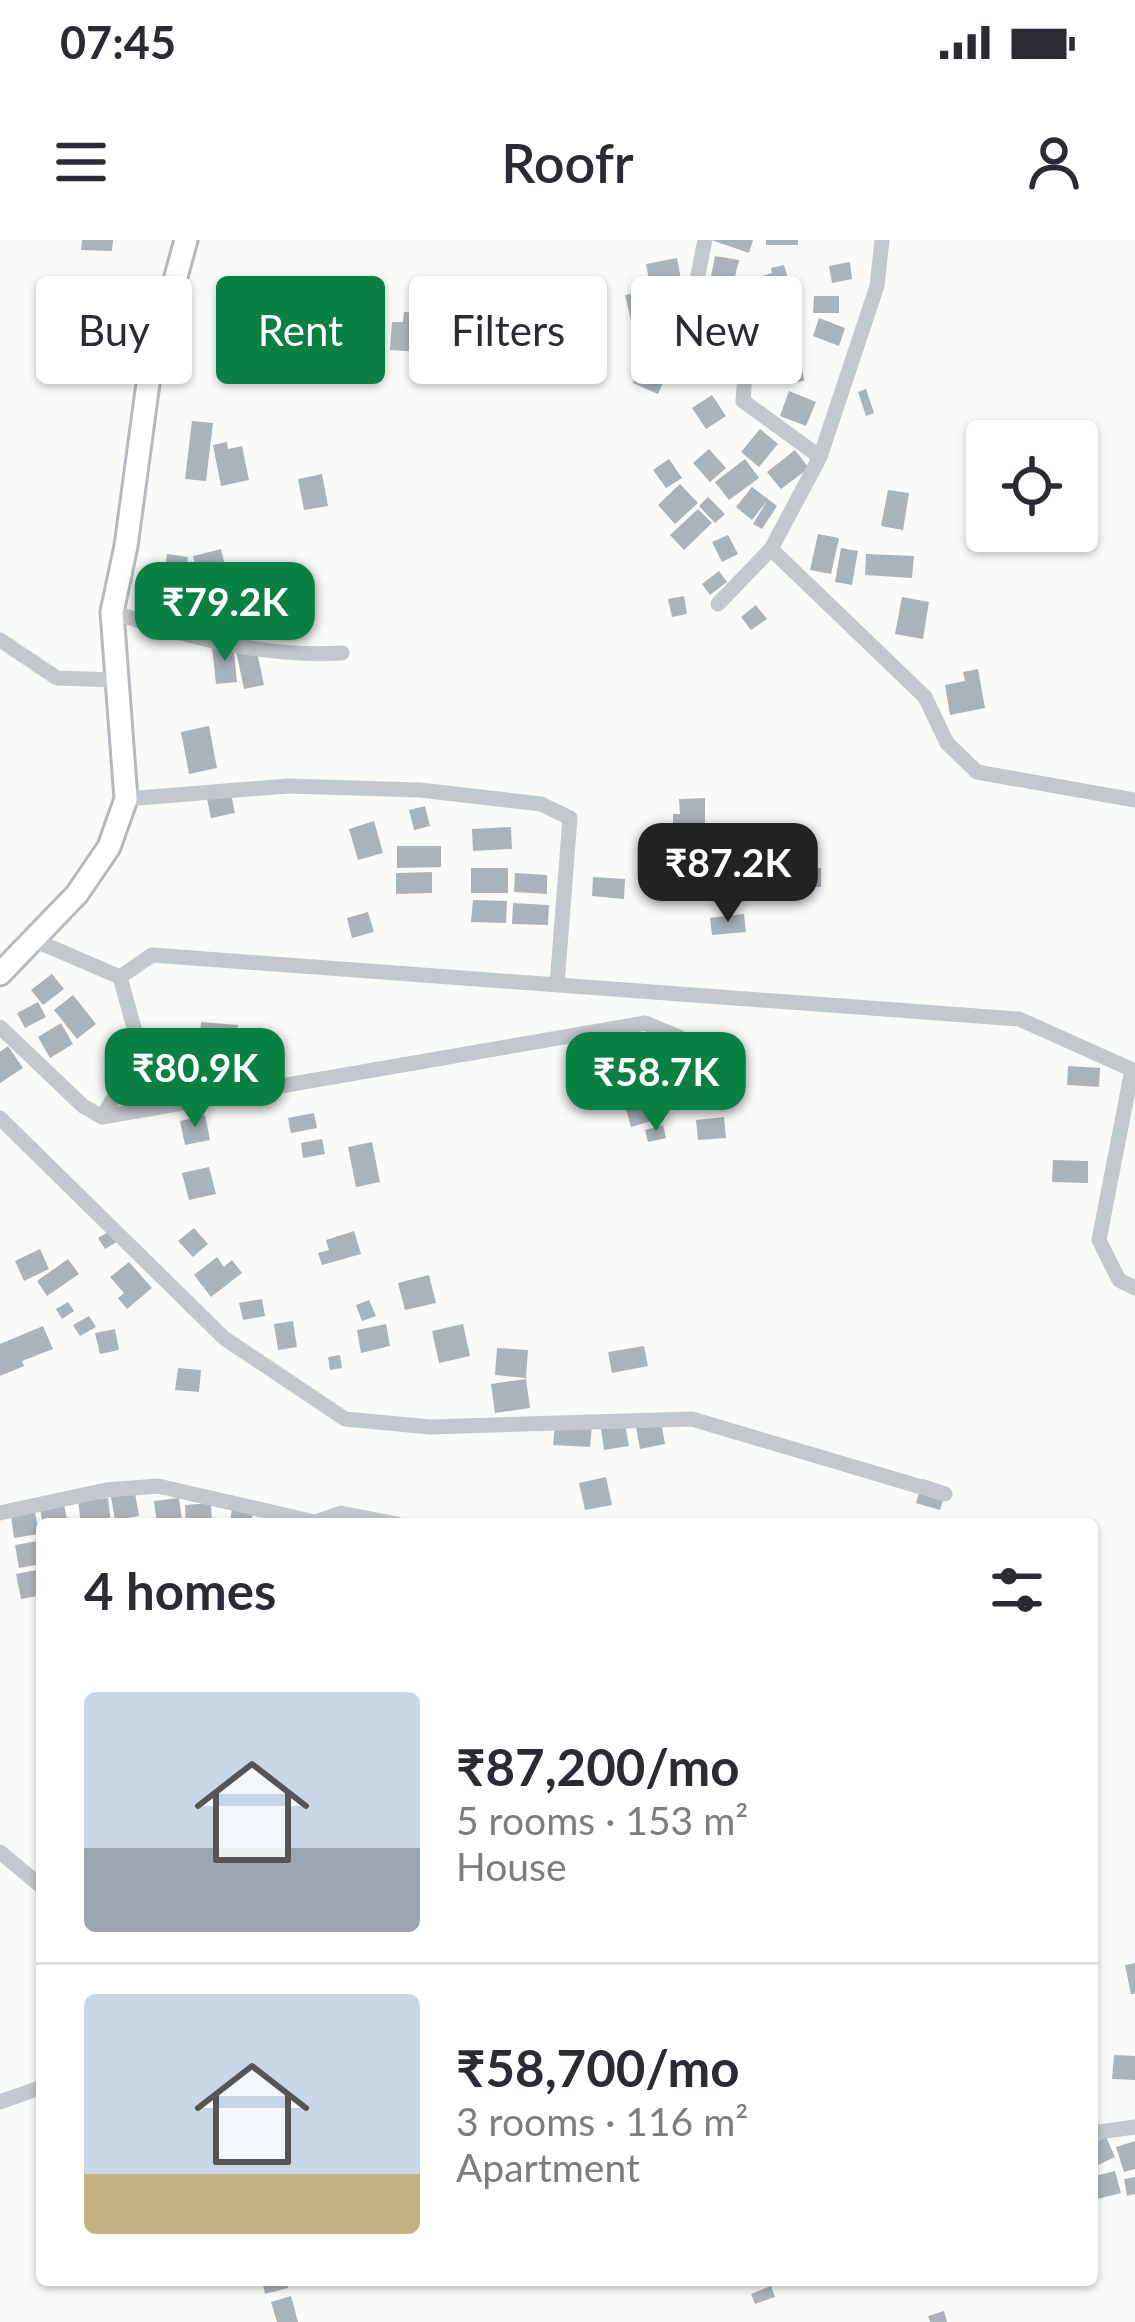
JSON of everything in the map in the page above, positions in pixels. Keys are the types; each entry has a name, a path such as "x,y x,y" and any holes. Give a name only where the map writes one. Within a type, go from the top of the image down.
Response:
{"main road":[{"path":"0,974 76,894 109,848 126,799 112,612 126,546 149,376 186,240"}],"street":[{"path":"705,240 690,315 747,347 743,401 820,457"},
{"path":"718,604 771,549 820,457 877,286 882,240"},
{"path":"771,549 925,697 946,743 977,772 1135,800"},
{"path":"112,612 190,637 304,656 342,653"},
{"path":"0,640 57,679 116,680"},
{"path":"126,799 288,787 420,790 541,804 570,818 557,985"},
{"path":"34,940 119,977"},
{"path":"119,977 152,956 1019,1019 1133,1070 1099,1240 1119,1280 1135,1288"},
{"path":"102,1118 141,1053 119,977"},
{"path":"0,1028 82,1106 102,1118 645,1023 680,1037 682,1076"},
{"path":"0,1118 224,1338 345,1419 430,1427 692,1419 945,1494"},
{"path":"0,1513 106,1490 158,1486 295,1518"},
{"path":"328,1518 341,1513 366,1518"},
{"path":"0,1852 36,1882"},
{"path":"0,2102 36,2089"},
{"path":"1098,2132 1135,2127"}],"building":[{"path":"82,240 113,240 112,251 81,250"},
{"path":"711,240 753,240 749,253"},
{"path":"766,240 798,240 798,245 766,245"},
{"path":"715,256 739,260 735,276 711,276"},
{"path":"677,258 680,276 648,276 646,264"},
{"path":"850,262 852,279 832,283 829,266"},
{"path":"784,265 787,276 762,276 772,273 771,268"},
{"path":"814,296 839,296 839,313 813,313"},
{"path":"404,312 409,312 409,351 390,350 392,322 403,322"},
{"path":"819,318 845,328 839,346 813,336"},
{"path":"635,384 662,384 658,394"},
{"path":"866,389 874,413 866,416 858,392"},
{"path":"789,391 816,402 806,426 780,416"},
{"path":"712,395 726,416 706,429 692,408"},
{"path":"192,421 213,423 206,481 185,479"},
{"path":"760,429 778,444 759,467 741,452"},
{"path":"227,442 228,449 242,446 249,480 221,486 213,445"},
{"path":"709,449 726,468 710,482 693,463"},
{"path":"795,450 809,468 781,489 767,472"},
{"path":"669,459 682,478 666,488 653,470"},
{"path":"745,459 759,478 729,500 715,482"},
{"path":"322,474 328,506 304,510 298,479"},
{"path":"680,484 698,503 675,524 658,505"},
{"path":"752,487 777,506 762,529 753,524 767,501 752,520 736,507"},
{"path":"888,490 909,493 903,530 881,526"},
{"path":"708,497 725,514 715,523 699,506"},
{"path":"698,509 712,523 684,550 670,535"},
{"path":"818,534 839,538 831,574 810,570"},
{"path":"728,535 738,554 722,562 712,542"},
{"path":"841,548 858,551 852,585 835,582"},
{"path":"221,549 230,587 202,594 193,556"},
{"path":"167,554 188,557 181,613 148,609 151,585 163,586"},
{"path":"866,554 914,556 912,578 865,575"},
{"path":"719,571 727,582 710,595 702,584"},
{"path":"684,596 687,614 672,617 668,599"},
{"path":"902,597 929,602 923,639 895,634"},
{"path":"756,605 767,619 751,630 741,617"},
{"path":"233,643 237,682 216,684 212,646"},
{"path":"256,647 264,685 244,689 236,651"},
{"path":"978,669 985,708 950,715 945,685 965,681 963,672"},
{"path":"209,726 217,768 189,774 181,732"},
{"path":"230,789 235,813 211,818 206,794"},
{"path":"705,798 705,833 673,834 679,799"},
{"path":"425,806 430,826 414,830 409,810"},
{"path":"374,821 383,853 358,860 349,829"},
{"path":"511,827 512,849 473,851 472,829"},
{"path":"798,833 807,861 780,871 770,842"},
{"path":"397,846 441,846 441,867 397,868"},
{"path":"471,868 508,868 508,893 471,893"},
{"path":"809,868 821,868 821,887 809,887"},
{"path":"432,872 432,893 396,894 396,873"},
{"path":"515,873 547,875 547,894 514,892"},
{"path":"593,877 625,879 624,899 592,896"},
{"path":"473,900 507,901 506,923 471,922"},
{"path":"513,903 549,905 548,925 512,924"},
{"path":"368,912 374,932 352,938 347,918"},
{"path":"744,914 746,932 712,935 710,918"},
{"path":"52,974 64,989 43,1005 31,990"},
{"path":"73,995 96,1024 77,1039 54,1010"},
{"path":"38,1002 46,1017 25,1028 17,1013"},
{"path":"201,1022 238,1025 236,1048 199,1044"},
{"path":"61,1023 73,1044 50,1058 38,1037"},
{"path":"8,1046 23,1068 0,1083 0,1052"},
{"path":"1068,1066 1100,1068 1099,1087 1067,1085"},
{"path":"657,1085 665,1117 631,1127 622,1095"},
{"path":"314,1113 317,1128 291,1133 288,1118"},
{"path":"205,1115 210,1140 185,1145 180,1121"},
{"path":"724,1117 726,1138 698,1140 696,1120"},
{"path":"663,1125 666,1138 648,1142 645,1130"},
{"path":"322,1139 325,1154 303,1158 301,1143"},
{"path":"372,1142 380,1182 356,1187 348,1147"},
{"path":"1053,1160 1088,1161 1088,1183 1052,1182"},
{"path":"209,1167 216,1194 189,1200 182,1173"},
{"path":"194,1228 208,1244 193,1257 178,1241"},
{"path":"113,1229 120,1240 105,1249 98,1238"},
{"path":"354,1231 361,1254 322,1265 318,1253 329,1250 326,1240"},
{"path":"40,1249 49,1269 24,1281 15,1261"},
{"path":"217,1257 224,1267 232,1260 242,1273 211,1297 194,1275"},
{"path":"68,1259 79,1274 47,1296 37,1281"},
{"path":"129,1262 152,1288 127,1309 118,1298 124,1293 110,1277"},
{"path":"429,1275 436,1303 405,1310 398,1283"},
{"path":"262,1299 265,1316 243,1320 239,1303"},
{"path":"369,1300 376,1316 362,1321 356,1305"},
{"path":"68,1302 74,1311 62,1319 56,1309"},
{"path":"89,1316 96,1327 80,1336 73,1325"},
{"path":"293,1321 297,1347 278,1350 274,1324"},
{"path":"386,1324 390,1346 361,1353 357,1330"},
{"path":"463,1324 470,1356 439,1363 432,1331"},
{"path":"43,1326 53,1349 0,1376 0,1344"},
{"path":"115,1329 119,1350 100,1354 95,1333"},
{"path":"644,1346 648,1366 612,1373 608,1352"},
{"path":"497,1348 528,1350 526,1378 495,1375"},
{"path":"340,1355 342,1368 330,1370 328,1357"},
{"path":"178,1368 201,1370 199,1392 175,1390"},
{"path":"526,1379 530,1408 495,1413 491,1384"},
{"path":"661,1422 665,1444 640,1449 636,1427"},
{"path":"555,1423 592,1425 590,1447 553,1445"},
{"path":"625,1425 629,1446 604,1450 601,1429"},
{"path":"606,1477 612,1505 585,1510 579,1483"},
{"path":"923,1479 947,1487 940,1510 916,1503"},
{"path":"135,1493 139,1516 115,1518 111,1497"},
{"path":"108,1498 110,1518 80,1518 78,1501"},
{"path":"179,1498 182,1518 156,1518 154,1501"},
{"path":"211,1503 212,1518 186,1518 185,1505"},
{"path":"64,1505 67,1518 42,1518 40,1510"},
{"path":"232,1508 253,1511 252,1518 231,1518"},
{"path":"35,1512 36,1534 14,1538 11,1516"},
{"path":"36,1541 36,1565 19,1568 15,1545"},
{"path":"36,1570 36,1596 21,1599 16,1574"},
{"path":"1135,1963 1135,1994 1131,1994 1125,1965"},
{"path":"1114,2055 1135,2056 1135,2080 1112,2079"},
{"path":"1106,2137 1115,2157 1098,2165 1098,2140"},
{"path":"1135,2141 1135,2169 1124,2172 1116,2147"},
{"path":"1115,2171 1121,2193 1098,2199 1098,2175"},
{"path":"1135,2177 1135,2194 1127,2196 1124,2179"},
{"path":"263,2286 288,2286 288,2288 265,2294"},
{"path":"771,2286 775,2297 755,2304 751,2294"},
{"path":"291,2296 298,2322 277,2322 271,2302"},
{"path":"944,2311 947,2322 930,2322 928,2316"}]}
